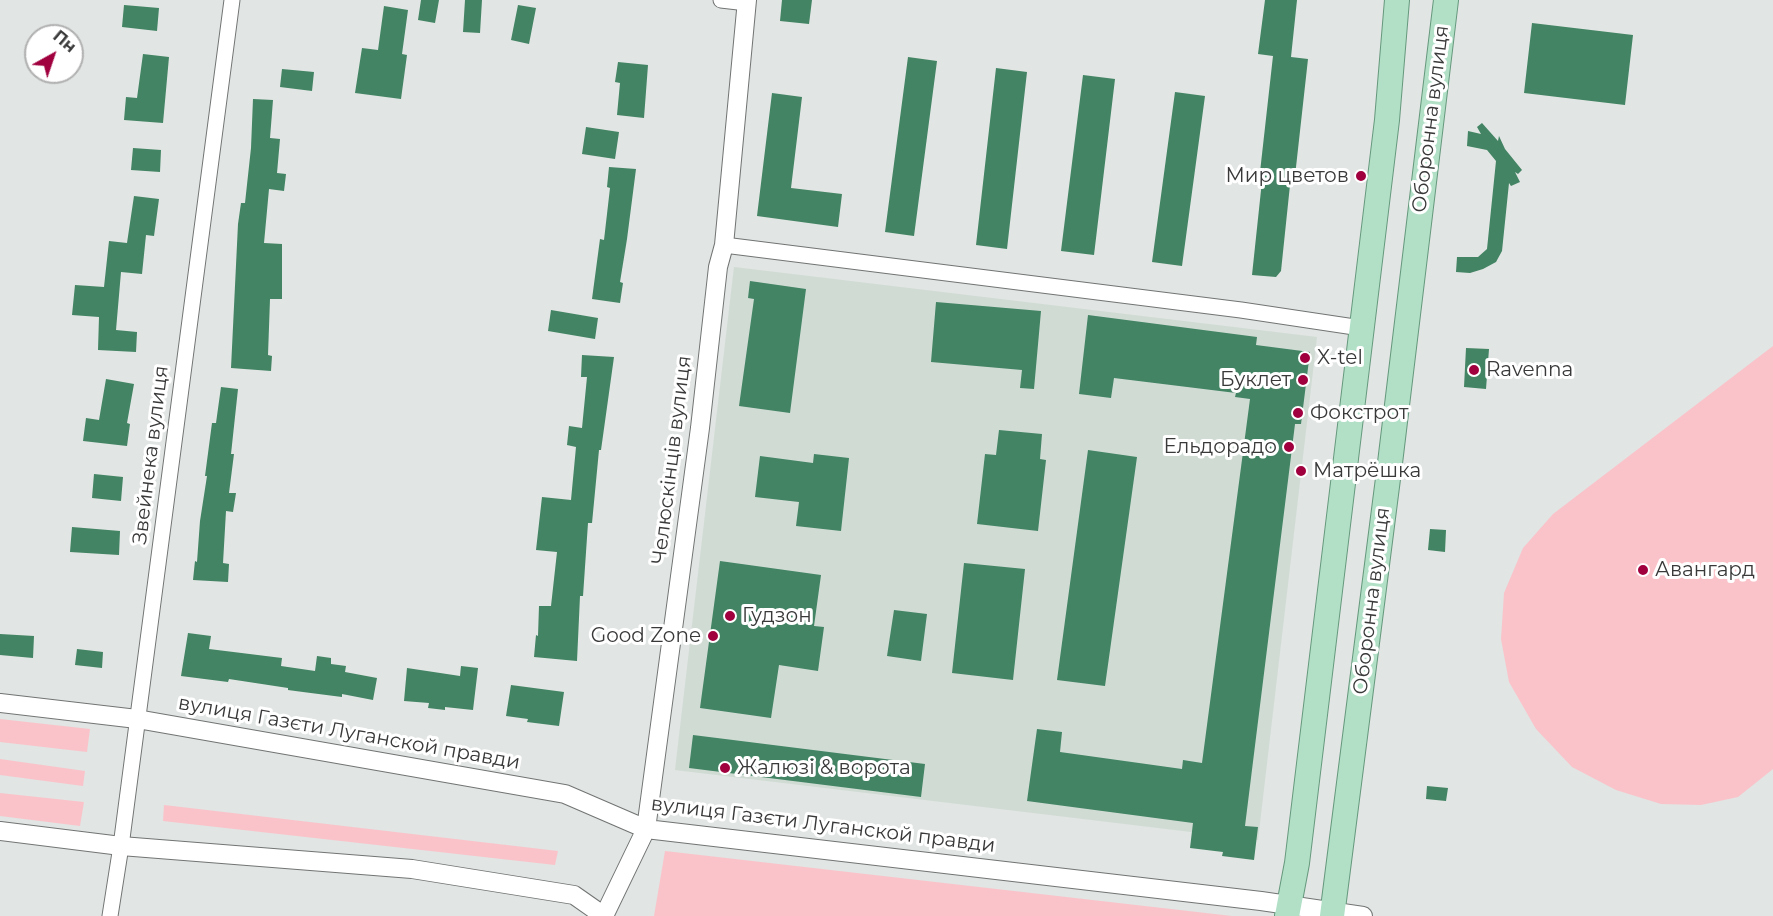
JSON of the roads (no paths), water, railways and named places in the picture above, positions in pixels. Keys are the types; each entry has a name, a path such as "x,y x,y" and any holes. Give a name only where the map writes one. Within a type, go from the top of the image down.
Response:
{"main road":[{"path":"1287,910 1298,852 1387,120 1397,0"},
{"name":"Оборонна вулиця","path":"1332,914 1390,464 1446,0"}],"street":[{"name":"Звейнека вулиця","path":"110,916 232,0"},
{"path":"721,0 747,2"},
{"name":"Челюскінців вулиця","path":"604,916 646,829 700,428 718,267 724,244 747,2"},
{"path":"724,244 1241,310 1361,328"},
{"name":"вулиця Газєти Луганской правди","path":"0,703 137,719 565,794 646,829 1287,910 1363,916"},
{"path":"0,831 121,846 412,868 574,896 604,916"}],"place":[{"name":"Мир цветов","path":"1361,176"},
{"name":"X-tel","path":"1305,358"},
{"name":"Ravenna","path":"1474,370"},
{"name":"Буклет","path":"1303,380"},
{"name":"Фокстрот","path":"1298,413"},
{"name":"Ельдорадо","path":"1289,447"},
{"name":"Матрёшка","path":"1301,471"},
{"name":"Авангард","path":"1643,570"},
{"name":"Гудзон","path":"730,616"},
{"name":"Good Zone","path":"713,636"},
{"name":"Жалюзі & ворота","path":"725,768"}]}
